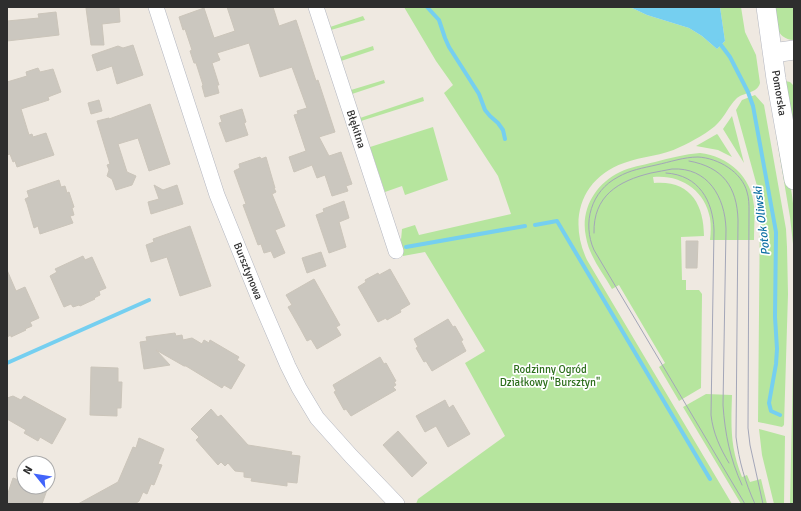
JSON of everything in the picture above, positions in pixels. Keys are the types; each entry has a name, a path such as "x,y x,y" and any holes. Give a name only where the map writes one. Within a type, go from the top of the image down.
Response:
{"street":[{"name":"Bursztynowa","path":"156,7 218,195 290,372 317,418 397,504"},
{"name":"Błękitna","path":"316,7 396,251"},
{"name":"Pomorska","path":"766,7 772,52 794,180"},
{"path":"772,52 794,50"}],"green space":[{"name":"Rodzinny Ogród Działkowy \"Bursztyn\"","path":"404,7 630,7 647,15 689,28 702,36 717,49 725,41 720,7 741,7 745,32 756,55 760,83 758,87 736,99 718,123 700,136 673,150 624,163 609,170 597,179 588,190 582,202 579,216 581,245 587,260 732,504 416,504 418,499 505,436 465,363 485,351 425,252 403,256 401,240 402,229 415,225 419,235 511,214 498,176 444,93 453,85 436,61"},
{"path":"773,7 794,7 794,40 783,37 780,33 776,24"},
{"path":"363,16 365,20 331,30 330,27"},
{"path":"373,46 374,50 341,61 340,57"},
{"path":"384,80 385,83 352,94 351,90"},
{"path":"785,81 790,82 794,86 794,137"},
{"path":"755,95 764,105 786,229 788,294 784,425 782,427 758,422 760,205 757,186 736,110 742,100"},
{"path":"423,97 424,101 361,121 360,118"},
{"path":"732,116 744,163 723,129"},
{"path":"433,127 448,180 405,195 402,186 385,192 370,147"},
{"path":"717,134 732,157 718,150 696,146"},
{"path":"776,134 792,195 794,253 790,217"},
{"path":"700,153 720,158 729,163 737,170 749,186 754,210 754,240 710,240 710,218 703,199 697,192 682,181 673,178 653,177 654,183 666,183 686,190 698,204 703,224 704,236 681,237 682,280 686,280 686,290 699,290 702,294 701,388 679,401 659,367 665,363 619,285 612,289 593,258 586,237 585,217 591,199 603,183 611,177 632,167 689,154"},
{"path":"794,322 794,504 790,504"},
{"path":"706,394 732,395 732,437 738,466 742,477 747,475 750,482 761,479 767,504 741,504 683,407"},
{"path":"759,429 785,436 784,504 774,504 762,455"}],"water":[{"path":"630,7 720,7 725,41 717,49 702,36 689,28 647,15"}],"building":[{"path":"119,7 120,22 102,24 104,45 91,45 86,8"},
{"path":"227,7 273,7 279,26 296,20 335,132 319,137 329,156 341,152 352,184 346,186 348,191 332,196 325,175 317,178 312,165 294,172 289,157 306,151 294,115 298,114 297,111 307,108 292,67 260,77 249,43 217,53 220,60 212,63 219,85 217,85 219,93 205,97 196,63 194,63 190,51 192,50 179,17 204,8 214,38 235,31"},
{"path":"56,12 59,35 7,41 7,21 39,18 38,14"},
{"path":"133,45 143,75 117,84 112,66 97,71 92,55 118,46 123,48"},
{"path":"38,68 40,72 53,69 61,92 48,97 49,100 21,109 29,135 32,134 33,137 46,133 54,155 17,167 10,154 7,155 7,82 27,76 26,72"},
{"path":"99,100 102,111 91,114 88,103"},
{"path":"150,104 170,164 149,171 138,138 118,144 127,172 136,176 132,185 116,190 112,179 107,176 109,170 107,165 110,164 97,121 109,119"},
{"path":"242,109 248,135 226,142 219,123 222,122 220,116"},
{"path":"260,157 261,159 266,157 276,192 272,194 285,226 275,230 285,253 274,258 271,251 264,253 261,244 258,245 243,205 246,204 234,171 240,168 239,164"},
{"path":"59,180 61,187 65,186 67,193 69,192 74,207 72,208 74,215 70,216 73,223 40,234 38,226 34,228 25,199 29,197 27,191"},
{"path":"154,185 163,190 177,185 183,204 151,214 148,202 159,199"},
{"path":"344,201 349,218 339,222 346,247 329,253 316,215 324,212 323,209"},
{"path":"190,226 211,286 180,296 167,257 151,262 146,245 154,242 153,239"},
{"path":"686,241 698,241 697,268 686,268"},
{"path":"321,252 326,266 307,273 302,258"},
{"path":"83,256 85,260 92,257 106,288 99,291 100,295 94,298 95,299 80,306 73,307 71,304 64,307 50,276 57,272 55,269"},
{"path":"390,269 410,304 400,310 401,312 387,320 386,318 378,322 358,287 366,282 365,280"},
{"path":"7,270 16,291 25,287 39,318 30,322 32,326 11,337 11,335 7,337"},
{"path":"314,279 340,325 336,327 341,335 317,349 311,339 307,341 288,307 292,305 286,295"},
{"path":"448,319 453,327 455,326 463,340 461,341 466,351 432,371 426,361 424,362 416,348 418,347 414,339"},
{"path":"175,333 176,336 182,335 183,340 192,338 202,344 204,340 209,343 210,340 239,357 237,360 245,365 231,389 224,385 222,388 156,350 170,365 144,369 140,342 147,341 146,337"},
{"path":"380,357 384,364 386,363 396,381 394,382 396,385 393,387 396,390 351,416 346,409 344,410 334,392 336,391 333,385"},
{"path":"91,367 118,368 118,382 122,382 121,408 117,408 117,416 90,415"},
{"path":"13,396 21,400 24,396 66,419 52,444 40,437 38,441 24,433 26,430 7,419 7,398"},
{"path":"445,400 449,408 453,405 470,434 448,447 436,426 425,432 416,416"},
{"path":"211,409 218,417 221,415 248,445 292,452 291,455 300,456 297,483 287,482 287,486 251,481 252,478 244,477 244,472 235,471 228,463 225,466 221,462 218,465 196,440 199,437 191,429"},
{"path":"398,431 427,463 412,477 383,445"},
{"path":"139,438 164,449 158,464 162,465 154,485 151,484 147,494 143,492 139,501 135,504 78,504 118,482 133,447 136,448"},
{"path":"13,478 16,479 16,495 45,495 42,504 7,504 7,496"}],"waterway":[{"path":"427,7 439,20 449,47 479,94 485,110 503,130 505,139"},
{"name":"Potok Oliwski","path":"718,41 730,57 748,92 753,106 776,232 775,317 777,349 776,364 769,403 771,411 780,415"},
{"path":"535,225 557,221 710,479"},
{"path":"406,247 525,226"},
{"path":"7,363 149,300"}],"tram line":[{"path":"745,504 594,250 590,240 589,219 595,199 609,183 618,177 641,168 693,157 706,158 721,163 735,172 740,178 748,194 748,428 750,445 763,504"},
{"path":"689,161 711,168 726,180 735,198 737,208 736,437 743,471 755,504"},
{"path":"594,233 595,220 598,209 603,200 618,186 639,176 672,169 685,170 695,173 705,179 718,195 725,217 726,229 723,405 729,446 734,466 742,485"},
{"path":"666,173 677,175 695,184 702,191 711,209 714,230 711,415 717,440 729,463"}]}
